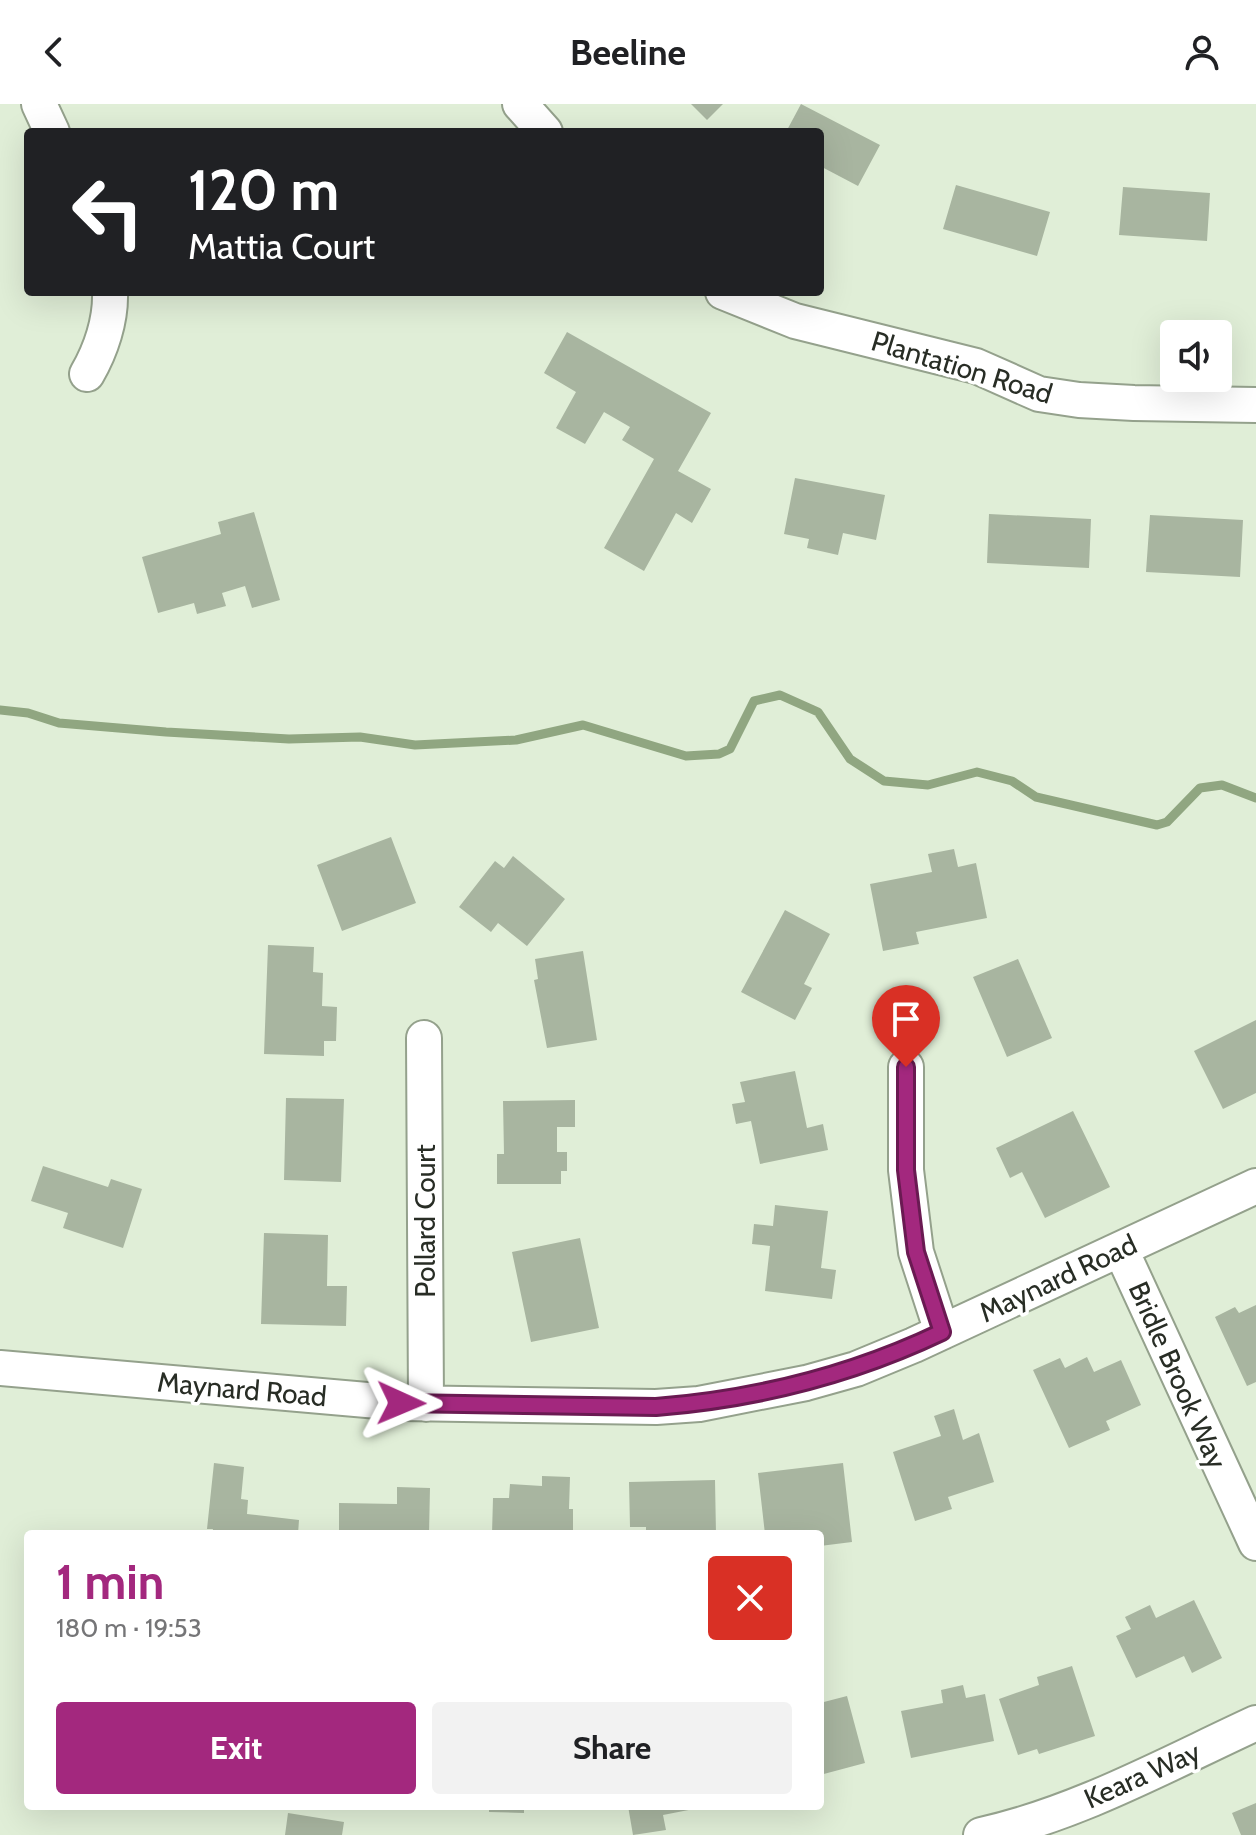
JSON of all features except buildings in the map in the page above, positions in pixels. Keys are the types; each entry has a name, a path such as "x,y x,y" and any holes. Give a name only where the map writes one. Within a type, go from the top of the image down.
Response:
{"street":[{"path":"39,104 50,128"},
{"path":"520,104 541,128"},
{"path":"87,374 98,355 110,296"},
{"name":"Plantation Road","path":"733,296 795,321 976,366 1039,394 1134,403 1256,405"},
{"name":"Pollard Court","path":"424,1038 426,1404"},
{"path":"906,1067 906,1170 916,1252 942,1332"},
{"name":"Maynard Road","path":"0,1368 426,1404 656,1407 699,1404 806,1383 856,1369 1256,1186"},
{"name":"Bridle Brook Way","path":"1121,1250 1256,1543"},
{"name":"Keara Way","path":"981,1835 1021,1826 1092,1798 1256,1723"}],"waterway":[{"path":"0,710 28,713 59,723 289,739 360,737 415,745 516,740 583,725 686,756 719,754 730,749 754,701 780,695 818,712 850,759 884,781 928,785 977,772 1012,781 1036,797 1157,825 1167,822 1200,788 1222,785 1256,798"}],"route":[{"path":"401,1403 656,1407 699,1404 806,1383 856,1369 942,1332 916,1252 906,1170 906,1067"}]}
